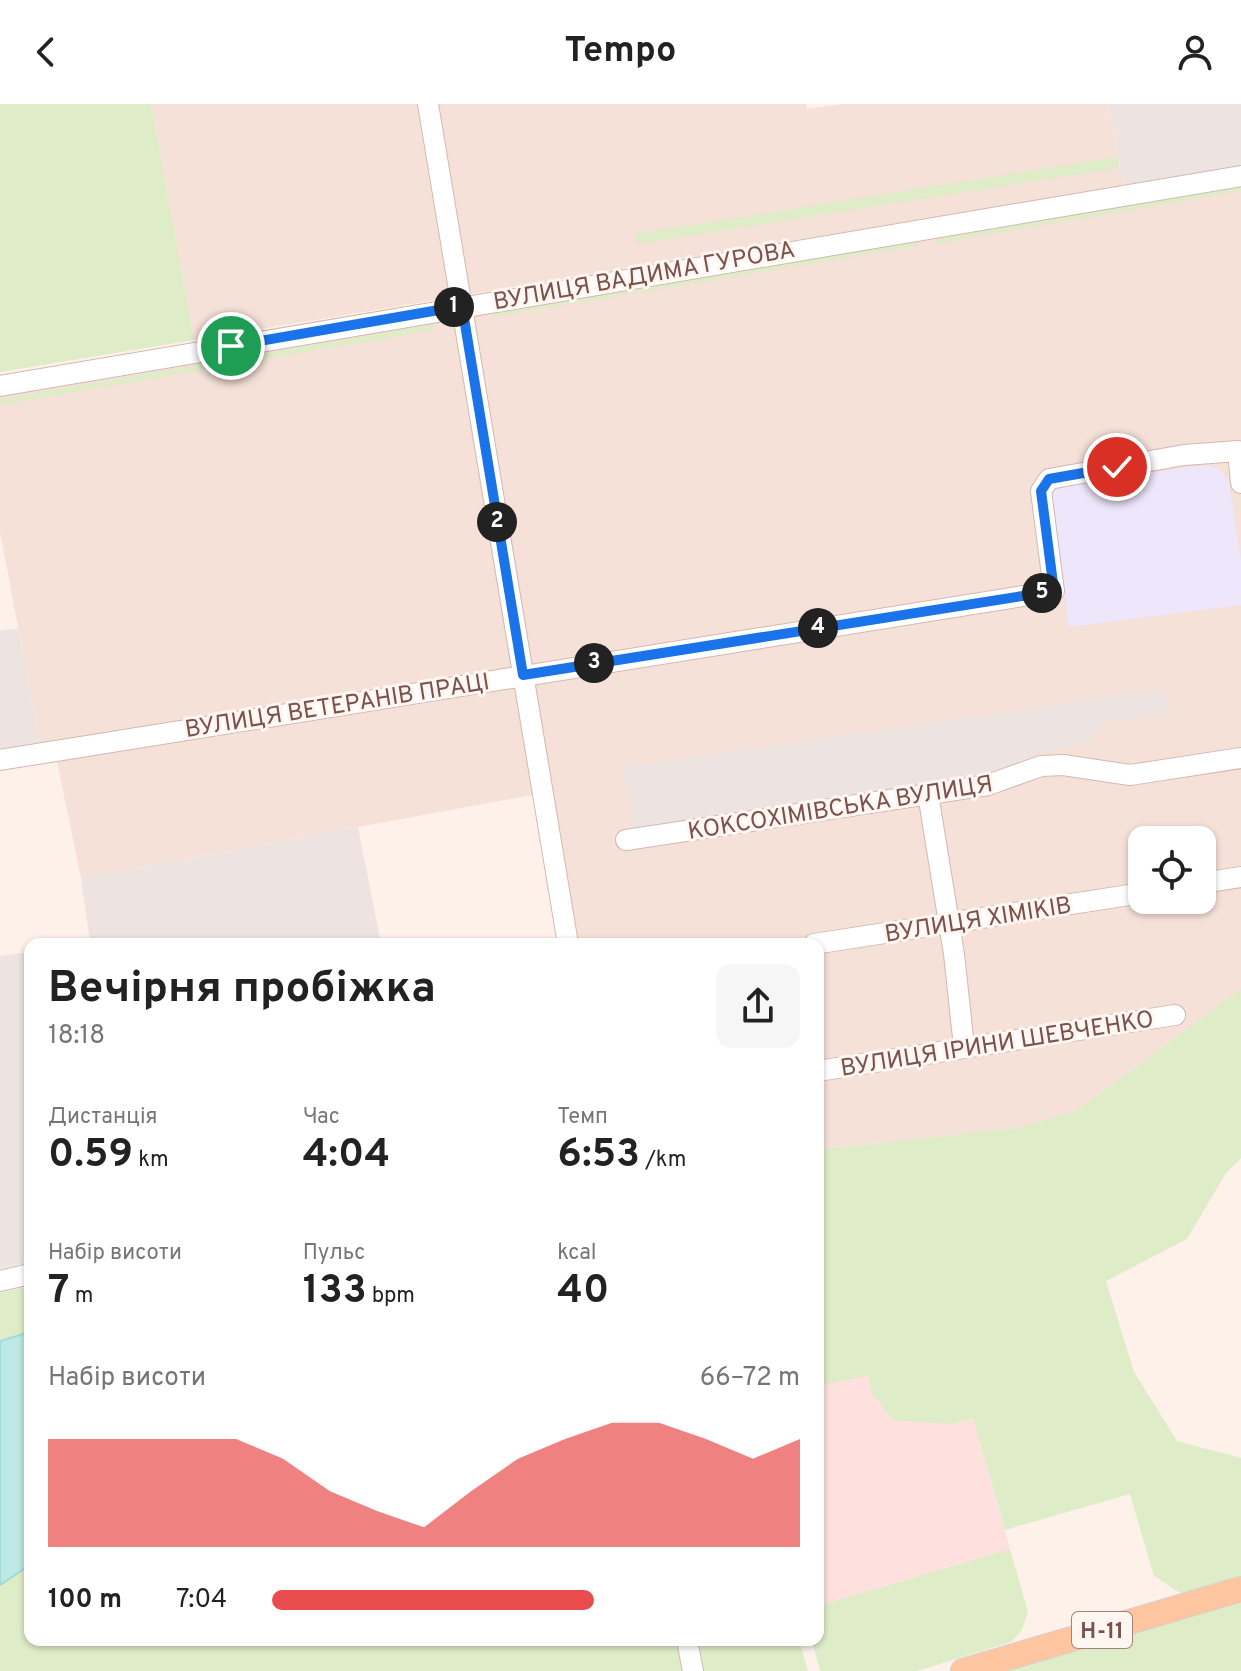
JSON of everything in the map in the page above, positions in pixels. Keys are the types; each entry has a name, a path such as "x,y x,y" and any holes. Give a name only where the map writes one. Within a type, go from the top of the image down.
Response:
{"main road":[{"name":"Н-11","path":"963,1671 1241,1589"}],"street":[{"path":"428,104 567,938"},
{"name":"ВУЛИЦЯ ВАДИМА ГУРОВА","path":"0,386 1241,176"},
{"path":"1240,451 1241,483"},
{"name":"ВУЛИЦЯ ВЕТЕРАНІВ ПРАЦІ","path":"0,760 1054,591 1041,491 1049,479 1197,453 1240,451"},
{"name":"КОКСОХІМІВСЬКА ВУЛИЦЯ","path":"626,840 1006,781 1041,766 1072,765 1130,775 1241,758"},
{"path":"928,794 949,924 964,1047"},
{"path":"1216,881 1241,877"},
{"name":"ВУЛИЦЯ ХІМІКІВ","path":"824,943 1128,895"},
{"name":"ВУЛИЦЯ ІРИНИ ШЕВЧЕНКО","path":"824,1070 1175,1015"},
{"path":"0,1281 24,1275"},
{"path":"688,1646 693,1671"}],"shaded area":[{"path":"151,104 806,104 807,109 842,104 1108,104 1124,186 194,340"},
{"path":"1108,104 1241,104 1241,166 1124,186"},
{"path":"1241,185 1241,989 1076,1111 1018,1128 824,1149 824,938 567,938 543,793 81,878 55,752 42,753 0,532 0,396"},
{"path":"1211,466 1222,471 1229,483 1241,561 1241,605 1069,627 1049,488"},
{"path":"18,628 42,753 0,760 0,631"},
{"path":"1163,689 1171,712 1104,723 1089,744 1040,752 987,780 635,835 622,767"},
{"path":"358,827 380,938 89,938 81,878"},
{"path":"24,953 24,1263 0,1269 0,956"},
{"path":"824,1350 952,1424 973,1419 1010,1549 824,1604"}],"green space":[{"path":"0,104 151,104 194,340 0,372"},
{"path":"1117,157 1118,168 637,244 635,234"},
{"path":"1241,186 1241,191 935,244 935,239"},
{"path":"916,241 917,246 493,317 492,313"},
{"path":"433,324 434,330 0,405 0,399"},
{"path":"1241,989 1241,1158 1226,1173 1187,1239 1106,1281 1134,1372 1177,1441 1241,1458 1241,1579 1185,1596 1154,1576 1130,1494 1005,1530 973,1419 952,1424 893,1420 872,1393 868,1376 824,1384 824,1149 1018,1128 1076,1111"},
{"path":"24,1287 24,1334 0,1341 0,1293"},
{"path":"1010,1549 1028,1612 1022,1630 1011,1642 917,1671 820,1671 814,1646 824,1646 824,1604"},
{"path":"24,1569 24,1646 678,1646 683,1671 0,1671 0,1585"},
{"path":"1241,1601 1241,1671 1001,1671"},
{"path":"696,1646 801,1646 808,1671 700,1671"}],"water":[{"path":"24,1334 24,1569 0,1585 0,1341"}],"route":[{"path":"231,346 462,306 523,675 1054,591 1041,491 1049,479 1117,467"}]}
